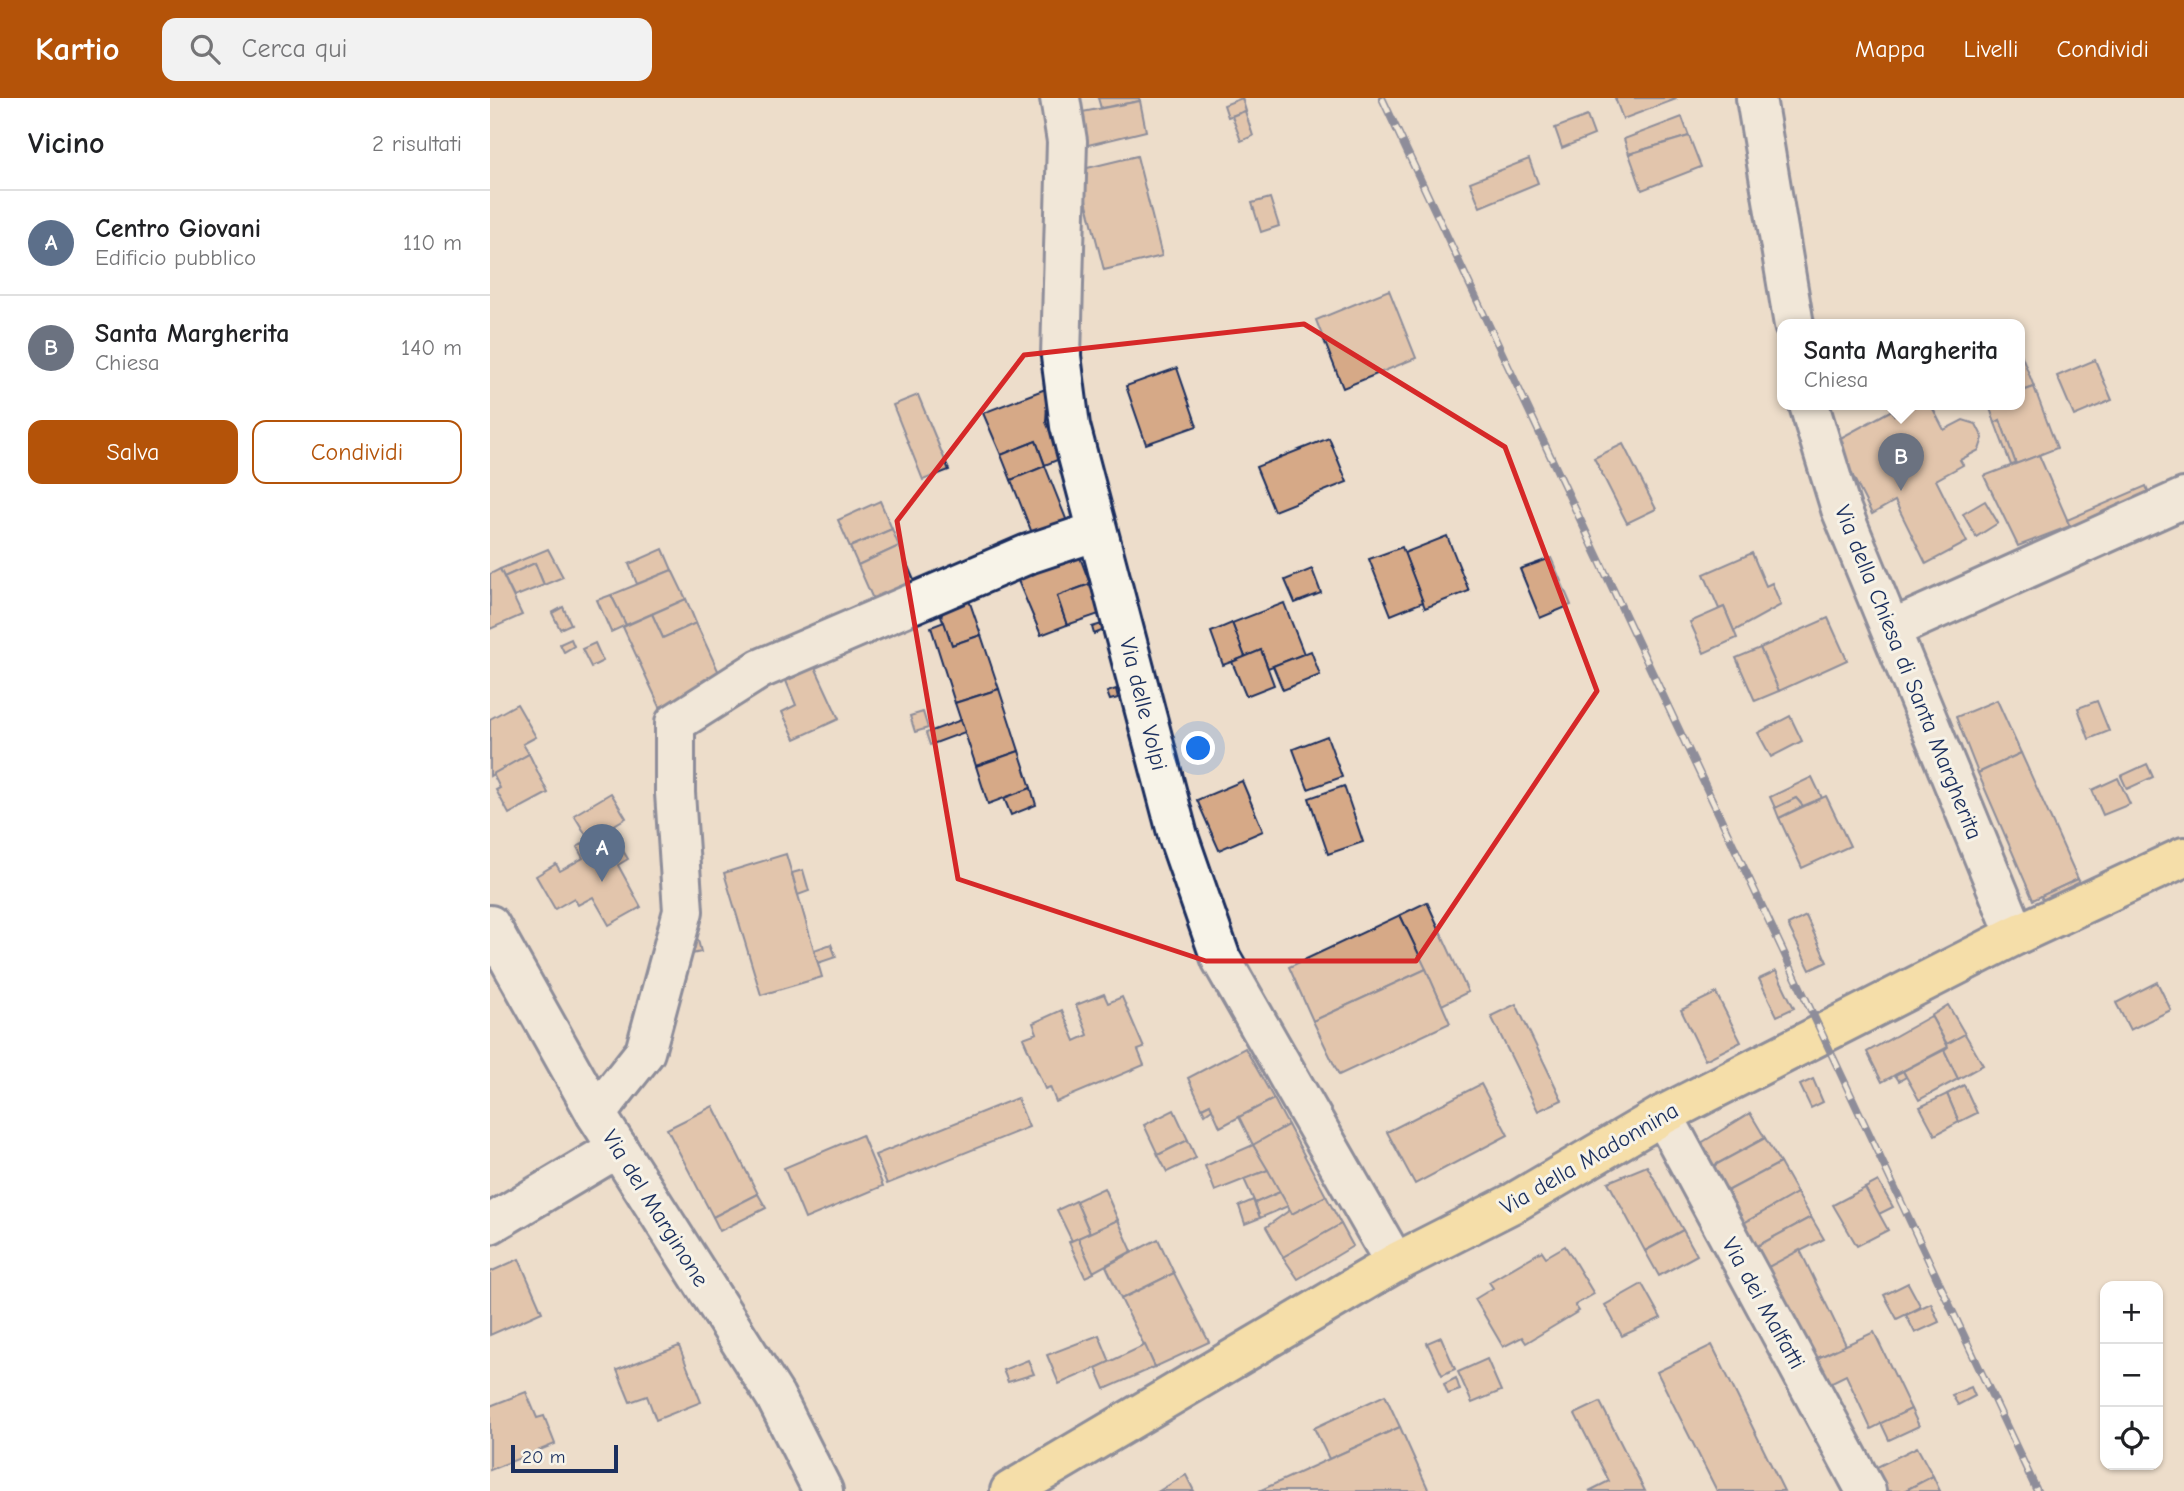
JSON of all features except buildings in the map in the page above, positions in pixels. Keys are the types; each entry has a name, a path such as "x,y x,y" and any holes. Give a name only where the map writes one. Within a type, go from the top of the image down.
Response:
{"main road":[{"name":"Via della Madonnina","path":"1010,1491 1395,1263 1515,1202 1663,1115 2016,935 2184,858"}],"street":[{"name":"Via delle Volpi","path":"1059,98 1067,141 1061,356 1070,426 1178,836 1222,959 1395,1263"},
{"path":"1755,98 1793,319"},
{"name":"Via della Chiesa di Santa Margherita","path":"1811,410 1841,509 2016,935"},
{"path":"1892,629 2184,498"},
{"path":"596,1114 645,1052 683,911 675,793 675,723 760,669 1028,554 1097,531"},
{"name":"Via del Marginone","path":"490,925 596,1114 775,1396 822,1491"},
{"name":"Via dei Malfatti","path":"1663,1115 1866,1491"},
{"path":"490,1223 618,1149"}],"highlighted area":[{"path":"1304,324 1505,447 1597,691 1416,961 1206,961 958,879 897,521 1024,355"}],"railway":[{"path":"1382,98 2037,1491"}],"place":[{"name":"Santa Margherita","path":"1901,491"},
{"name":"Centro Giovani","path":"602,882"}]}
